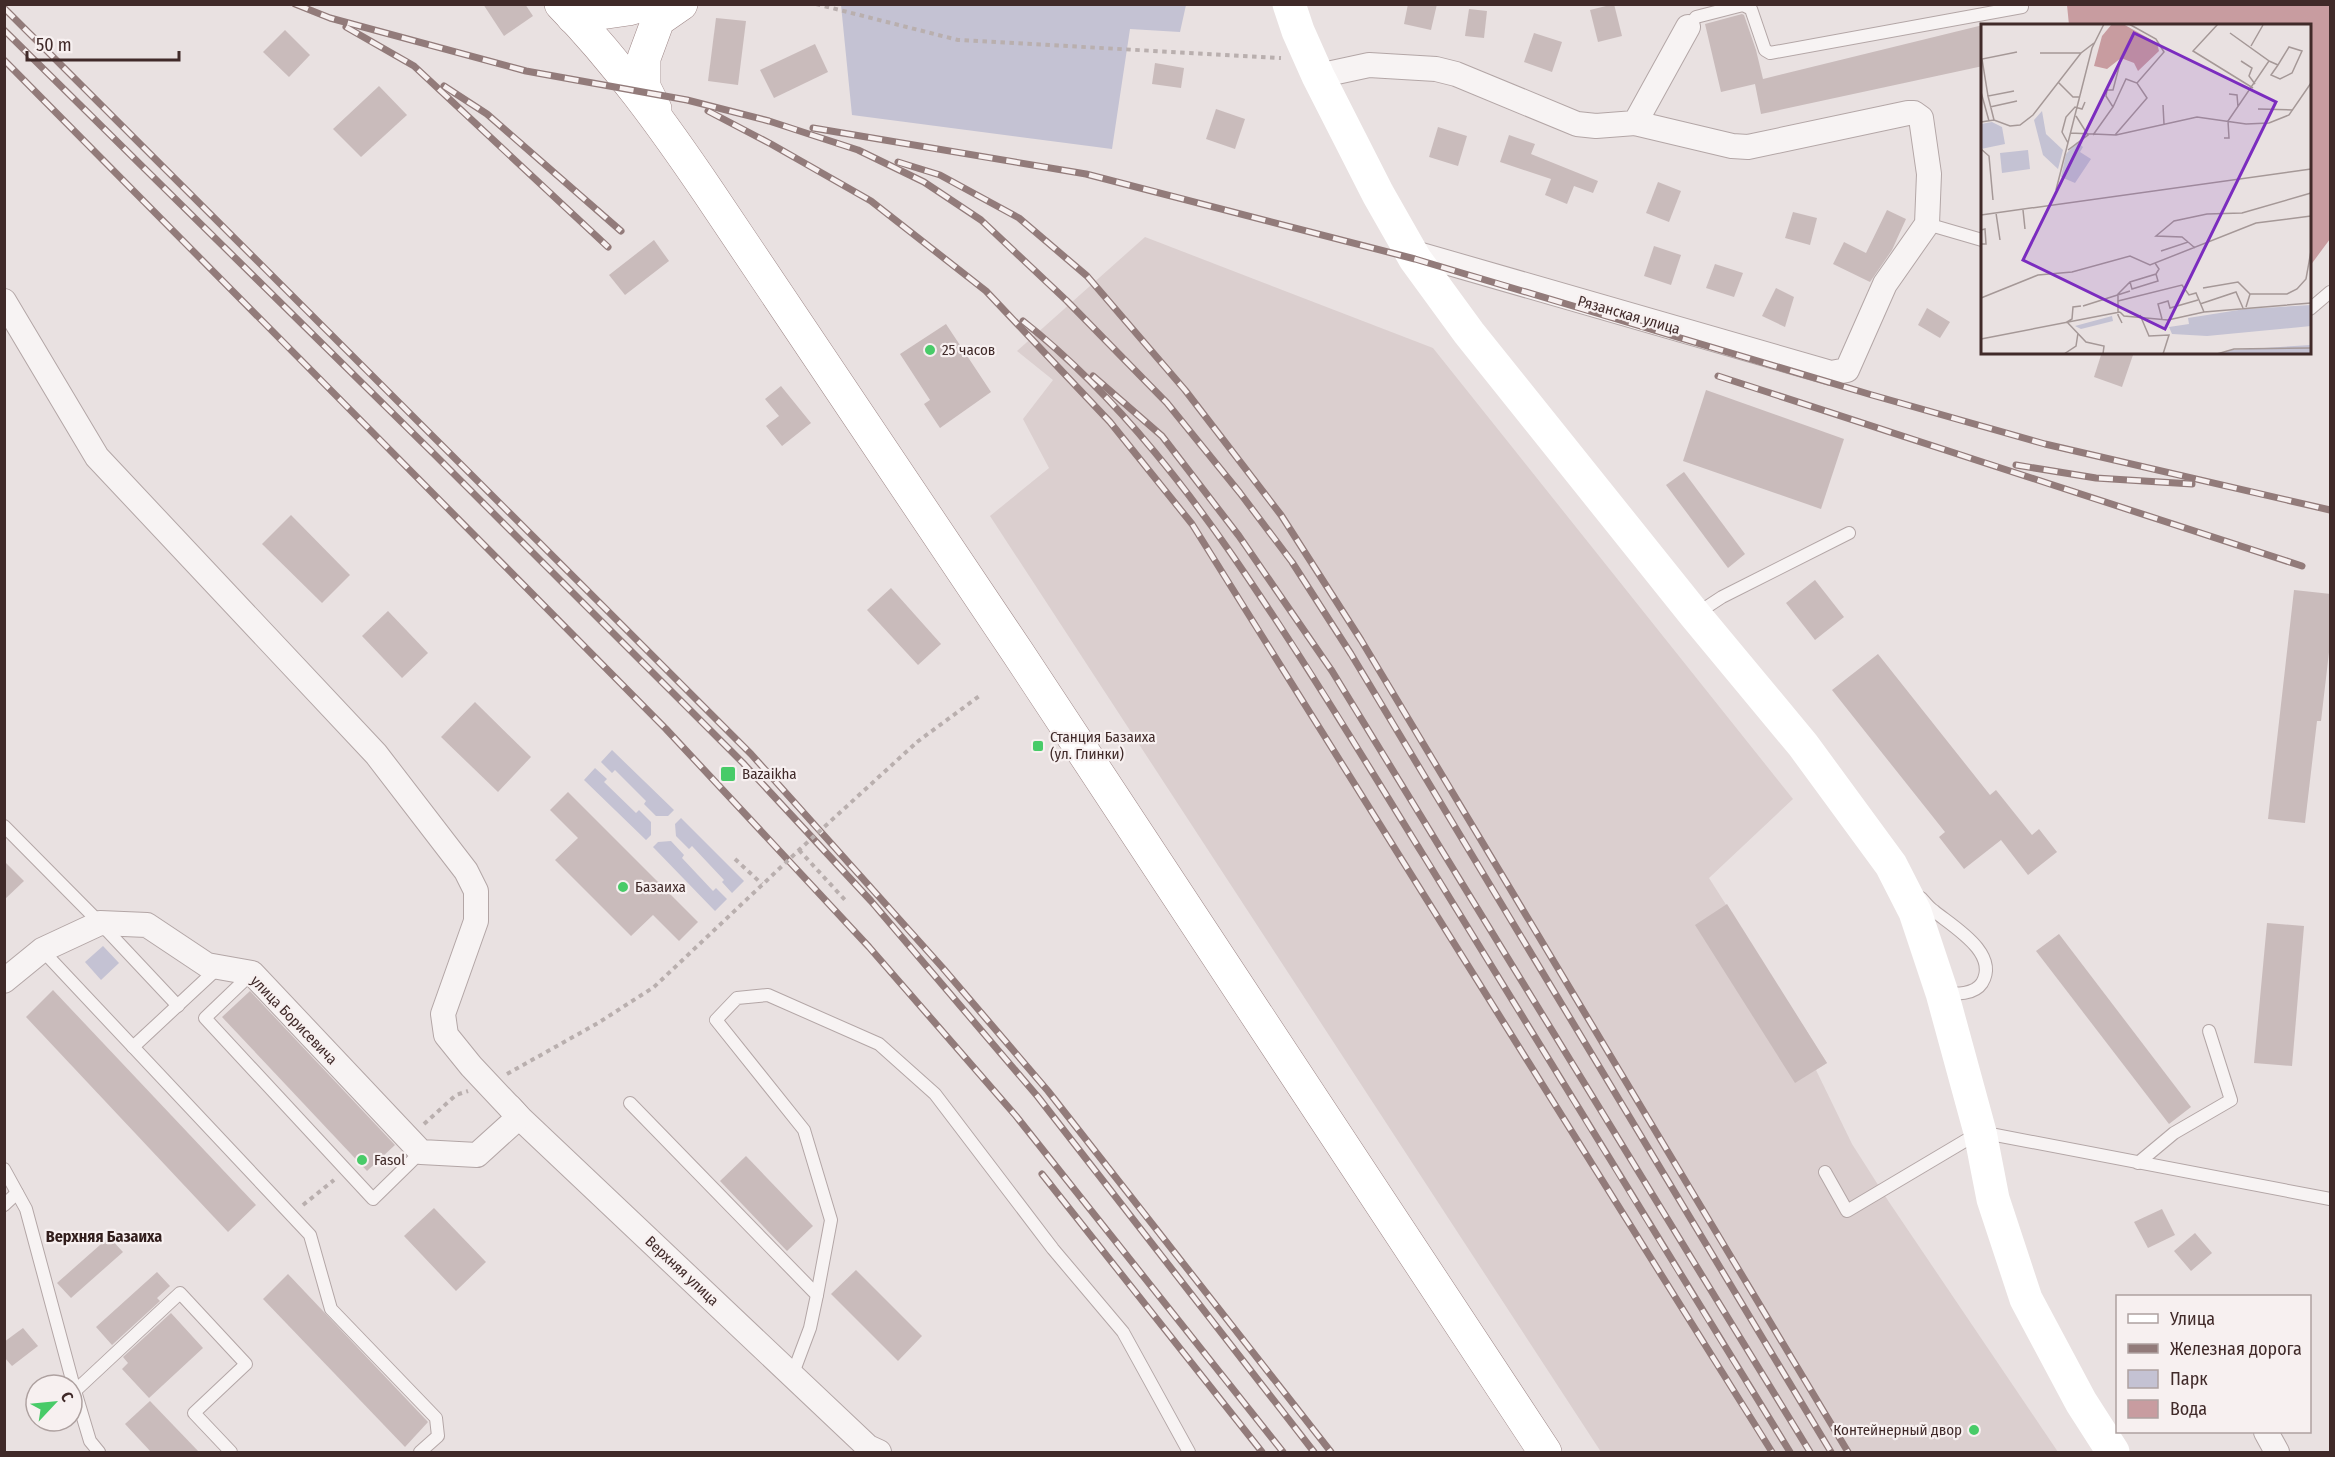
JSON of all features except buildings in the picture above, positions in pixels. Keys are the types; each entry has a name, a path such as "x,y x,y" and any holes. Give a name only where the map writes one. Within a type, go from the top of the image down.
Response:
{"main road":[{"path":"576,10 628,9 646,4"},
{"path":"662,124 644,87 644,58 658,20 681,4"},
{"path":"1270,4 1295,25 1318,76 1378,194 1411,252 1469,333 1695,615 1803,745 1891,865 1915,912 1942,993 1980,1132 1993,1199 2026,1299 2081,1402 2113,1452"},
{"path":"576,10 603,50 662,124 1036,680 1545,1452"}],"street":[{"path":"1635,123 1688,27"},
{"path":"1318,76 1369,65 1436,69 1456,74 1577,124 1596,126 1635,123 1732,146 1748,147 1914,113 1921,118 1929,174 1927,224"},
{"name":"Рязанская улица","path":"1411,252 1831,373 1847,370 1885,284 1927,224"},
{"path":"4,301 97,457 376,754 466,871 476,891 476,921 443,1014 446,1035 471,1066 519,1117 477,1155 421,1152"},
{"name":"улица Борисевича","path":"4,981 42,950 100,922 147,925 207,965 252,973 421,1152"},
{"name":"Верхняя улица","path":"519,1117 868,1447 879,1452"},
{"path":"2267,1433 2277,1452"}],"lane":[{"path":"1688,27 1696,17 1743,5 1751,9 1765,50 1770,53 2022,7"},
{"path":"1927,224 1981,239"},
{"path":"2311,308 2331,292"},
{"path":"1695,615 1722,597 1849,533"},
{"path":"4,826 100,922 177,1006"},
{"path":"1891,865 1933,911 1948,920 1978,948 1985,964 1986,976 1980,986 1970,992 1942,993"},
{"path":"42,950 310,1235 331,1309 436,1418 438,1436 420,1452"},
{"path":"133,1047 219,967"},
{"path":"252,973 205,1018 373,1199 421,1152"},
{"path":"792,1376 810,1328 831,1220 804,1131 716,1020 737,998 768,995 879,1044 935,1094 1053,1249 1123,1332 1189,1452"},
{"path":"2138,1163 2174,1134 2230,1100 2209,1031"},
{"path":"630,1103 817,1295"},
{"path":"1825,1173 1847,1211 1980,1132 2331,1199"},
{"path":"4,1169 26,1209 70,1373"},
{"path":"4,1205 17,1193"},
{"path":"84,1383 180,1293 246,1364 194,1413 231,1452"},
{"path":"84,1421 90,1441 99,1452"}],"path":[{"path":"816,4 958,40 1295,25"},
{"path":"423,1125 456,1095 490,1085 654,987 917,742 982,694"},
{"path":"799,850 844,900"},
{"path":"735,859 762,884"},
{"path":"299,1208 339,1176"}],"shaded area":[{"path":"1145,237 1433,348 1793,799 1709,878 1827,1063 1816,1070 1852,1144 2058,1452 1601,1452 990,516 1049,468 1023,419 1053,380 1017,351"}],"green space":[{"path":"841,4 1186,5 1180,32 1130,29 1112,149 852,115"},
{"path":"612,750 674,810 668,816 656,816 644,804 646,801 615,770 612,773 601,762"},
{"path":"595,768 607,779 604,782 636,813 639,810 651,822 651,835 646,840 584,780"},
{"path":"681,818 744,881 732,893 722,882 724,880 692,846 689,849 676,836 675,824"},
{"path":"671,841 684,855 682,858 713,891 716,888 727,899 715,911 653,847 658,842"},
{"path":"103,946 119,963 101,980 85,962"}],"water":[{"path":"2067,5 2330,5 2330,239 2311,265 2311,24 2069,24"}],"railway":[{"path":"295,4 330,18 526,71 687,100 769,121 858,150 924,182 981,220 1067,301 1167,403 1292,562 1351,654 1831,1452"},
{"path":"4,8 751,754 942,967 1048,1091 1331,1452"},
{"path":"346,27 414,66 608,247"},
{"path":"4,30 743,763 871,901 1038,1097 1314,1452"},
{"path":"4,60 666,729 869,947 1016,1116 1283,1452"},
{"path":"444,86 487,114 621,231"},
{"path":"708,111 871,201 986,291 1110,422 1192,524 1772,1452"},
{"path":"813,128 1086,174 1415,259 2045,444 2330,510"},
{"path":"898,162 940,175 1019,218 1087,276 1185,390 1281,515 1361,640 1848,1452"},
{"path":"1023,321 1092,383 1124,417 1183,488 1238,564 1344,727 1790,1452"},
{"path":"1093,376 1162,436 1239,536 1332,671 1810,1452"},
{"path":"1718,376 2302,566"},
{"path":"2016,465 2096,478 2192,484"},
{"path":"1042,1174 1262,1452"}],"place":[{"name":"25 часов","path":"930,350"},
{"name":"Станция Базаиха (ул. Глинки)","path":"1038,746"},
{"name":"Bazaikha","path":"728,774"},
{"name":"Базаиха","path":"623,887"},
{"name":"Fasol","path":"362,1160"},
{"name":"Контейнерный двор","path":"1974,1430"}],"district":[{"name":"Верхняя Базаиха","path":"104,1236"}]}
